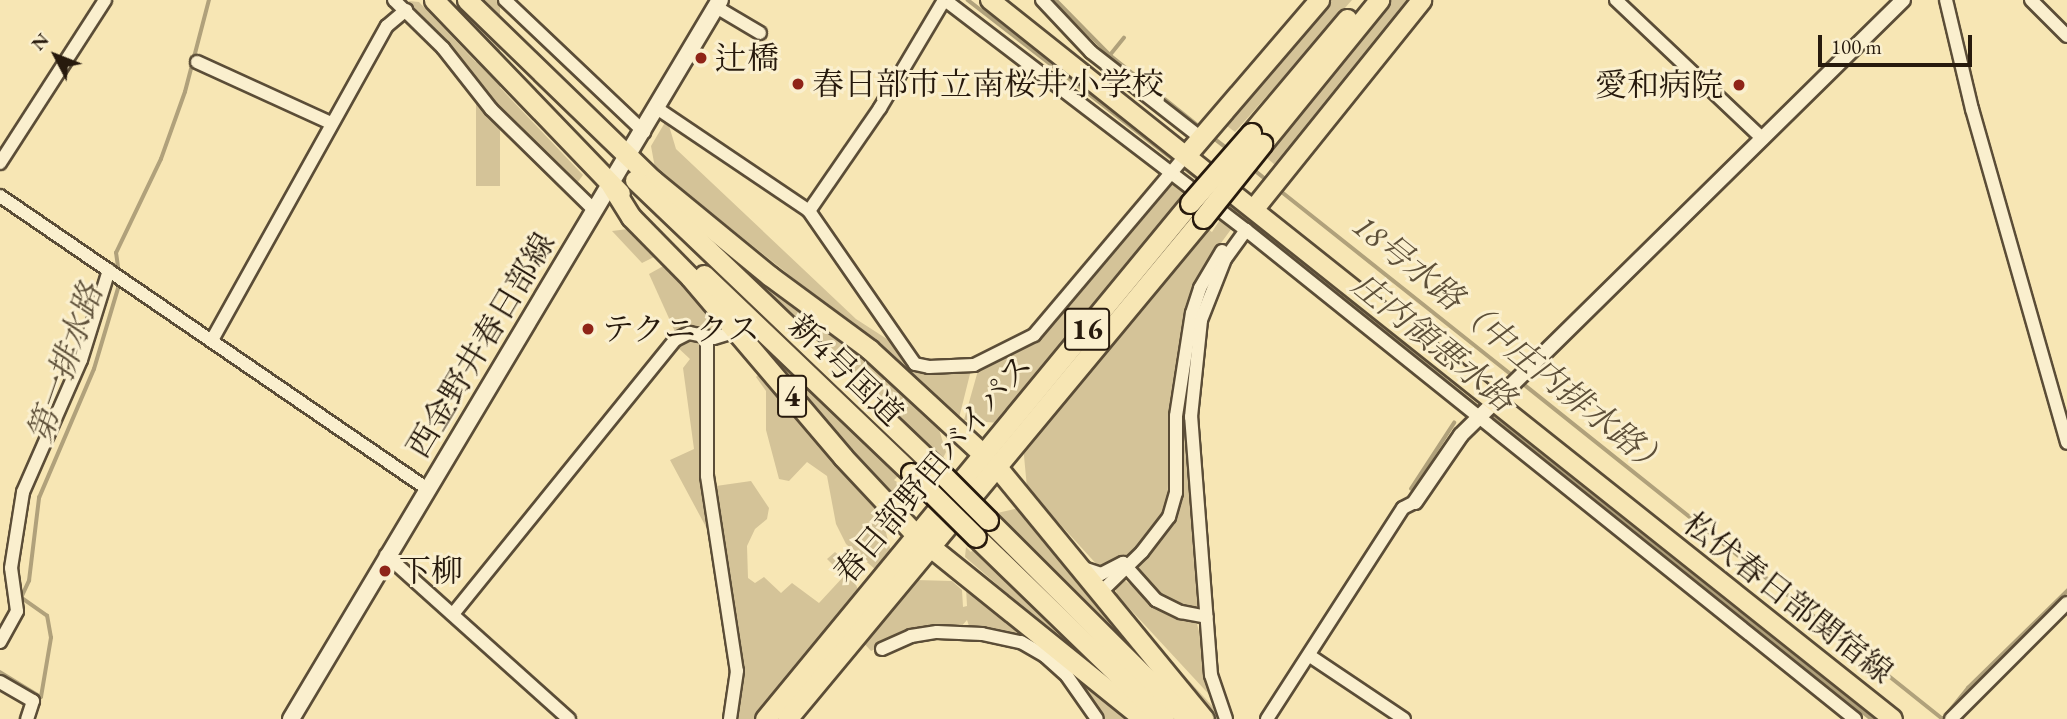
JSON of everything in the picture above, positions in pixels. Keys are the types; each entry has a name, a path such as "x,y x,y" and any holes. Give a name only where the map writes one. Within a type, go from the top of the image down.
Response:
{"highway":[{"name":"新4号国道","path":"434,0 611,185 1164,719"},
{"name":"新4号国道","path":"460,0 1188,719"},
{"path":"467,0 625,162 769,276 869,349 990,461 1083,568 1204,719"},
{"path":"1180,164 1319,0"},
{"name":"春日部野田バイパス","path":"788,719 924,541 990,461 1203,218 1256,139 1364,0"},
{"name":"春日部野田バイパス","path":"990,461 1190,203 1256,139 1380,0"},
{"path":"1246,220 1421,0"},
{"name":"4","path":"611,185 631,217 737,331 843,457 924,541"},
{"path":"924,541 1144,719"},
{"name":"春日部野田バイパス","path":"765,719 924,541"}],"main road":[{"name":"松伏春日部関宿線","path":"990,0 1246,220 1486,411 1893,719"},
{"name":"西金野井春日部線","path":"291,719 426,488 658,109 718,3"}],"street":[{"path":"0,163 105,0"},
{"path":"505,0 644,132"},
{"path":"809,211 880,108 944,0 1180,164 1246,220"},
{"path":"1042,0 1091,52 1205,133"},
{"path":"1616,0 1763,139"},
{"path":"1267,719 1403,508 1415,502 1453,445 1903,0"},
{"path":"1946,0 1972,109 2067,443"},
{"path":"2031,0 2067,36"},
{"path":"718,3 760,33"},
{"path":"212,341 331,123 387,26 403,4 443,48 491,109 595,211"},
{"path":"197,62 331,123"},
{"path":"658,109 809,211 915,364 951,369 974,365 1034,335 1180,164"},
{"path":"0,196 426,488"},
{"path":"1101,592 1128,568 1169,517 1176,493 1179,384 1194,302 1213,263 1246,220"},
{"path":"1226,719 1211,674 1191,417 1199,338 1211,288 1246,220"},
{"path":"0,642 17,611 11,568 23,492 81,360 109,270"},
{"path":"453,614 675,340 689,333 707,337 737,331"},
{"path":"707,337 707,476 737,671 730,719"},
{"path":"1486,411 1856,719"},
{"path":"386,555 569,719"},
{"path":"1083,568 1096,574 1118,563 1128,568 1156,600 1181,612 1207,617"},
{"path":"1951,719 2067,603"},
{"path":"881,649 911,636 937,632 982,634 1021,642 1066,676 1097,719"},
{"path":"1310,656 1405,719"},
{"path":"0,682 33,701 27,719"}],"shaded area":[{"path":"476,0 500,0 500,186 476,186"},
{"path":"1326,0 1352,0 1235,132 1227,126 1228,115"},
{"path":"1388,0 1414,0 1276,166 1266,157"},
{"path":"409,1 419,2 583,175 575,186 499,111 407,7"},
{"path":"667,119 676,149 856,319 938,372 971,370 959,418 886,352 655,168 651,146"},
{"path":"1178,182 1185,189 1160,228 998,423 964,420 979,367 1050,325 1166,186"},
{"path":"1221,218 1232,228 1210,258 1190,303 1171,411 1167,508 1159,526 1128,562 1119,558 1100,568 1027,488 1023,445 1203,226 1212,232"},
{"path":"628,229 656,256 642,263 612,231"},
{"path":"1226,253 1195,366 1201,600 1198,606 1187,609 1158,596 1138,566 1167,533 1179,507 1180,414 1200,297"},
{"path":"667,264 726,332 677,336 649,274"},
{"path":"747,275 872,360 937,423 946,452 941,462"},
{"path":"686,337 703,339 700,395 721,583 713,540 670,460 694,449 683,368 690,359 675,345"},
{"path":"754,337 900,474 894,480 900,484 890,497"},
{"path":"760,373 881,513 891,552 876,570 846,544 836,524 827,476 807,462 789,481 779,479 766,430 766,391 756,377"},
{"path":"751,481 769,508 767,519 755,529 747,546 748,578 755,583 764,577 781,593 792,583 819,603 844,576 827,559 835,552 846,561 859,592 754,719 727,719 736,642 716,486"},
{"path":"1023,507 1185,703 993,514"},
{"path":"966,547 971,552 974,548 1144,711 965,557"},
{"path":"1123,579 1169,614 1197,624 1217,703 1117,595 1115,586"},
{"path":"916,580 952,581 962,590 963,607 967,606 966,588 1084,680 1043,653 970,629 967,620 959,629 906,635 871,651 862,641"},
{"path":"1148,636 1171,661 1224,719 1210,719"},
{"path":"1082,683 1104,698 1089,684 1134,719 1104,719"}],"waterway":[{"name":"第一排水路","path":"119,274 116,253 161,159 185,92 209,0"},
{"name":"庄内領悪水路","path":"968,0 1201,181"},
{"name":"18号水路（中庄内排水路）","path":"1056,0 1110,55 1200,127"},
{"path":"1110,55 1124,38"},
{"name":"18号水路（中庄内排水路）","path":"1211,136 1227,148"},
{"name":"18号水路（中庄内排水路）","path":"1252,168 1268,181"},
{"name":"18号水路（中庄内排水路）","path":"1277,188 1515,377"},
{"name":"庄内領悪水路","path":"1226,202 1481,409"},
{"name":"第一排水路","path":"0,672 41,697 51,638 47,616 21,598 29,581 39,498 94,369 120,282"},
{"name":"18号水路（中庄内排水路）","path":"1521,382 1943,719"},
{"name":"庄内領悪水路","path":"1487,413 1872,719"},
{"path":"1411,489 1454,423"},
{"path":"1943,719 1968,688 2067,591"},
{"name":"第一排水路","path":"20,719 27,700"}],"place":[{"name":"辻橋","path":"701,58"},
{"name":"春日部市立南桜井小学校","path":"798,84"},
{"name":"愛和病院","path":"1739,85"},
{"name":"テクニクス","path":"588,329"},
{"name":"下柳","path":"385,571"}]}
